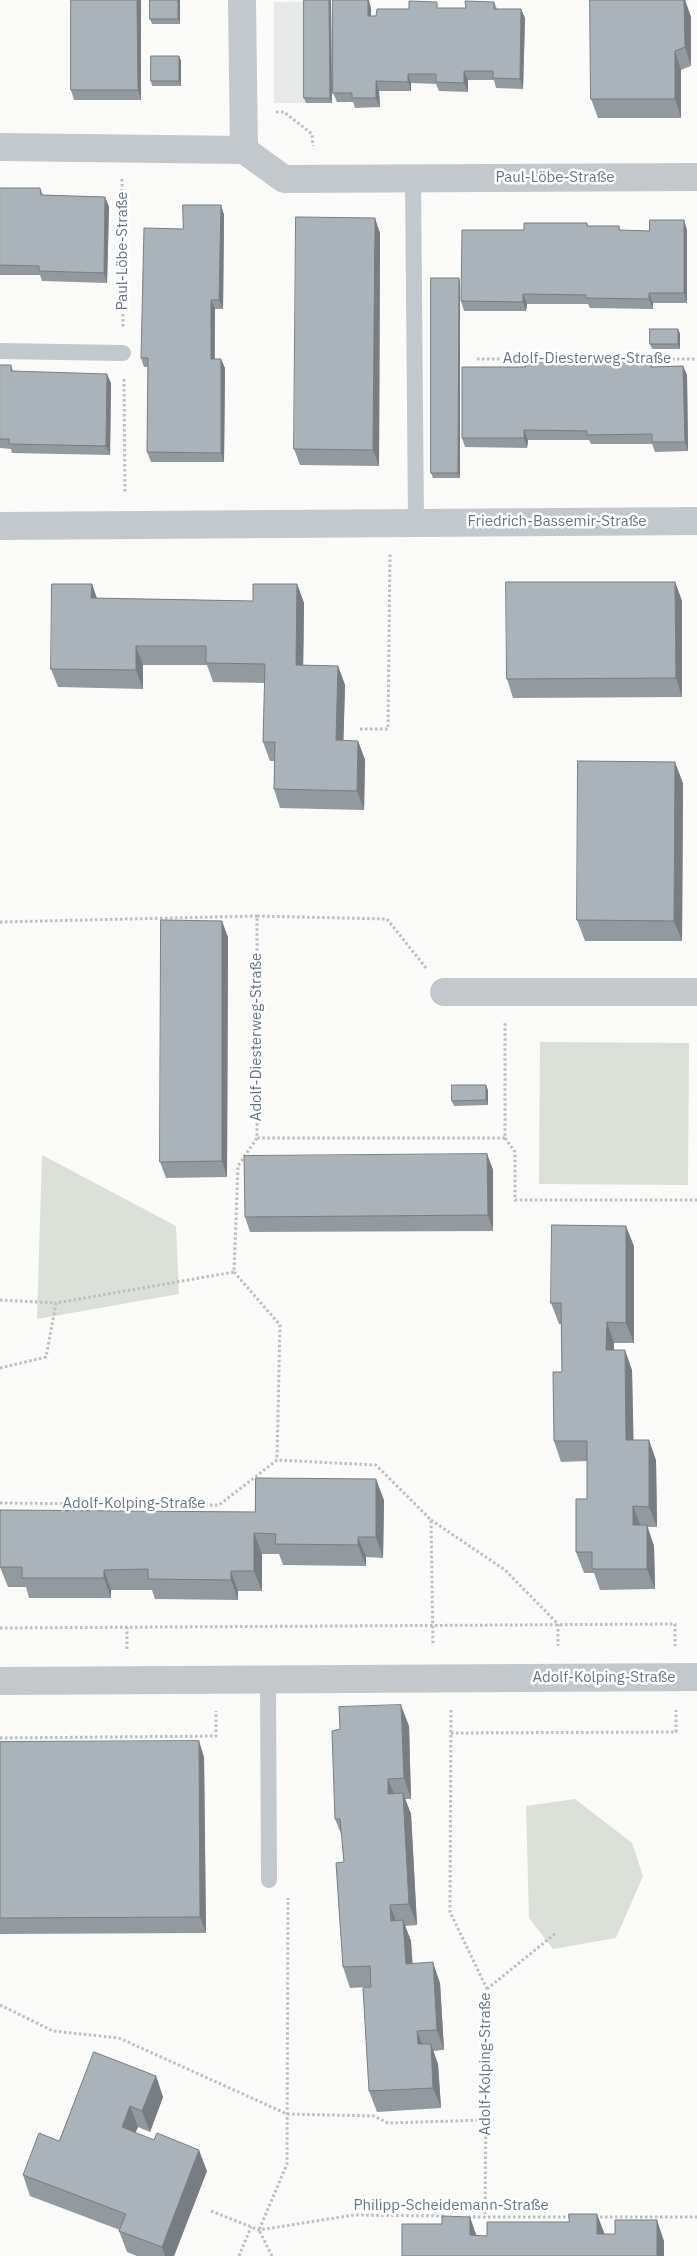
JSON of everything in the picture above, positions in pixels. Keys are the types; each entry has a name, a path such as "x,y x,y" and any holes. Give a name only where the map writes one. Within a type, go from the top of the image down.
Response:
{"street":[{"path":"0,147 244,150 242,0"},
{"name":"Paul-Löbe-Straße","path":"244,150 284,179 697,177"},
{"name":"Friedrich-Bassemir-Straße","path":"0,526 697,521"},
{"path":"444,992 697,992"},
{"name":"Adolf-Kolping-Straße","path":"0,1681 686,1677"}],"lane":[{"path":"403,523 415,342 413,179"},
{"path":"0,350 123,353"},
{"path":"268,1680 269,1880"}],"path":[{"path":"243,114 284,112 312,134 315,179"},
{"name":"Paul-Löbe-Straße","path":"122,148 123,353"},
{"path":"123,353 126,525"},
{"name":"Adolf-Diesterweg-Straße","path":"477,358 697,359"},
{"path":"360,729 388,729 403,523"},
{"path":"0,922 257,916 388,919 444,992"},
{"name":"Adolf-Diesterweg-Straße","path":"257,916 257,1138 505,1138"},
{"path":"504,992 505,1138 516,1152 515,1200 697,1200"},
{"path":"257,1138 238,1166 234,1272 280,1325 277,1460 376,1465 431,1520 505,1570 558,1624"},
{"path":"0,1300 56,1303 234,1272"},
{"path":"0,1368 46,1357 56,1303"},
{"name":"Adolf-Kolping-Straße","path":"0,1503 219,1505 277,1460"},
{"name":"Adolf-Kolping-Straße","path":"431,1520 432,1625 451,1733 450,1912 487,1989 485,2217"},
{"path":"0,1628 674,1624 686,1677 676,1732 451,1733"},
{"path":"0,1738 216,1736 216,1680"},
{"path":"269,1880 288,1897 287,2164 259,2230 272,2256"},
{"path":"487,1989 556,1933"},
{"path":"0,2005 53,2031 120,2038 287,2114 374,2116 388,2123 486,2120"},
{"name":"Philipp-Scheidemann-Straße","path":"211,2211 259,2230 354,2215 446,2216"},
{"path":"414,2224 416,2216"},
{"name":"Philipp-Scheidemann-Straße","path":"466,2217 572,2217"},
{"path":"591,2217 697,2217"},
{"path":"239,2256 251,2227"},
{"path":"266,2256 269,2250"}],"shaded area":[{"path":"331,1 332,103 274,103 274,2"},
{"path":"540,1042 689,1043 688,1185 539,1184"},
{"path":"42,1155 176,1226 179,1294 37,1319"},
{"path":"575,1799 632,1843 643,1876 616,1938 553,1949 529,1918 526,1806"}],"building":[{"path":"71,0 137,0 138,90 71,90"},
{"path":"150,0 178,0 178,19 150,19"},
{"path":"304,0 329,0 330,98 304,98"},
{"path":"333,0 368,0 368,16 376,16 377,9 409,9 409,1 437,2 437,8 466,8 465,1 494,2 494,9 521,9 520,79 493,78 493,71 464,71 464,83 436,82 436,74 408,74 408,82 376,81 376,98 352,98 352,93 333,93"},
{"path":"590,0 684,0 685,47 675,51 675,99 591,99"},
{"path":"151,56 179,56 179,81 151,81"},
{"path":"0,188 40,188 41,195 105,197 104,273 39,271 39,266 0,265"},
{"path":"183,205 221,205 219,300 211,300 211,359 221,359 221,453 147,452 148,358 141,358 144,228 183,229"},
{"path":"296,217 375,218 373,450 294,449"},
{"path":"650,220 684,220 684,293 649,293 649,299 523,294 523,302 461,301 462,230 524,230 524,223 587,223 587,226 619,226 619,230 649,231"},
{"path":"431,278 459,278 458,473 431,473"},
{"path":"650,329 678,329 678,344 650,344"},
{"path":"524,359 651,362 651,367 683,366 685,442 652,442 652,434 587,435 587,431 524,430 524,438 462,438 462,367 525,367"},
{"path":"0,365 11,365 11,371 107,374 106,446 9,444 9,439 0,439"},
{"path":"506,582 675,582 676,678 507,679"},
{"path":"52,584 92,584 91,598 253,601 253,584 297,584 296,665 338,666 336,740 358,741 357,791 274,789 275,742 263,742 265,664 206,663 206,646 136,646 136,670 51,669"},
{"path":"578,761 675,762 674,921 577,920"},
{"path":"161,920 222,921 222,1161 160,1162"},
{"path":"452,1085 486,1085 486,1100 452,1101"},
{"path":"487,1154 488,1215 245,1217 244,1156"},
{"path":"552,1225 626,1226 626,1323 607,1322 606,1350 625,1350 626,1440 649,1440 649,1507 633,1506 633,1525 647,1525 647,1569 592,1569 592,1552 576,1552 576,1499 587,1499 587,1441 554,1441 553,1372 562,1372 561,1303 551,1303"},
{"path":"256,1478 376,1479 376,1537 358,1537 358,1545 275,1544 276,1534 254,1533 254,1571 231,1571 231,1580 148,1579 148,1569 104,1570 104,1578 22,1578 22,1567 0,1567 0,1510 255,1512"},
{"path":"401,1705 404,1778 388,1779 388,1794 403,1793 409,1904 390,1905 391,1921 403,1920 406,1964 433,1962 437,2030 417,2031 418,2044 431,2044 433,2088 369,2091 363,1988 371,1987 370,1966 343,1967 336,1863 344,1862 340,1819 335,1819 332,1731 340,1729 339,1707"},
{"path":"199,1741 200,1917 0,1918 0,1742"},
{"path":"94,2052 156,2076 142,2111 130,2106 122,2127 154,2140 157,2133 199,2150 162,2247 119,2231 126,2214 23,2175 39,2133 59,2141"},
{"path":"569,2214 597,2214 597,2234 615,2234 615,2220 657,2220 657,2256 402,2256 402,2224 442,2224 442,2216 470,2217 470,2235 487,2236 487,2222 569,2222"}]}
